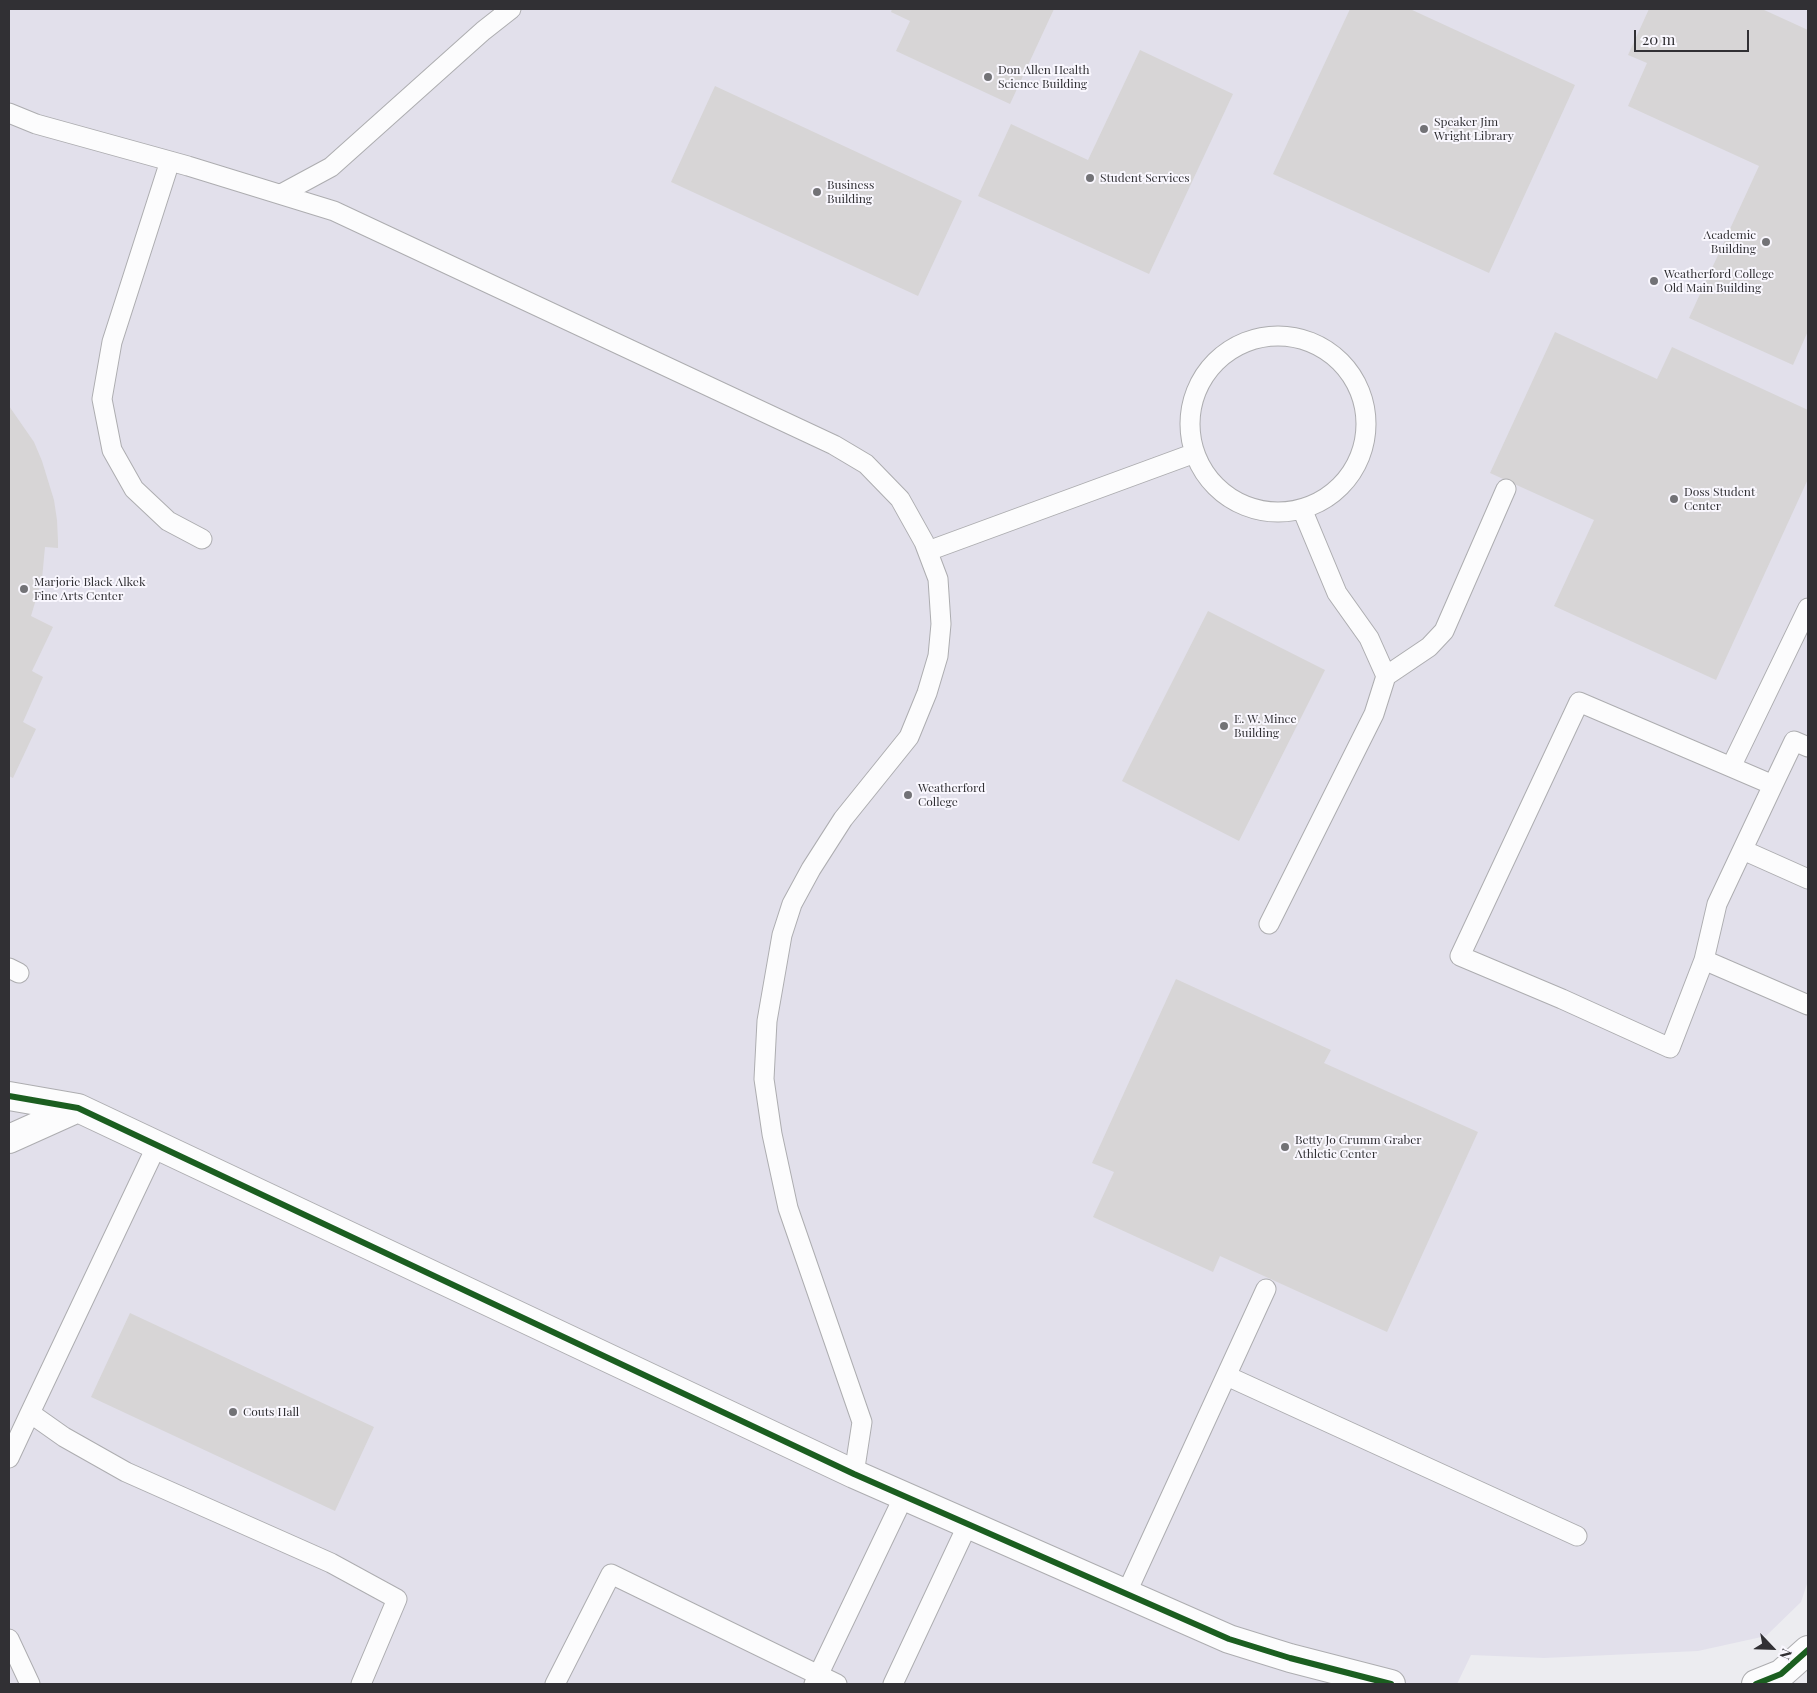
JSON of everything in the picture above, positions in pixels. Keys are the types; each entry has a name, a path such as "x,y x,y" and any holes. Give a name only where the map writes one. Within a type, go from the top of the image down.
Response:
{"street":[{"path":"9,1096 78,1108 854,1474 1229,1639 1290,1658 1391,1684"},
{"path":"9,1139 78,1108"},
{"path":"1756,1684 1781,1674 1808,1650"}],"lane":[{"path":"281,194 331,167 483,31 512,9"},
{"path":"9,113 36,124 170,161 334,211 834,445 866,464 900,499 928,551 938,579 941,624 938,656 927,693 909,737 843,819 811,869 792,904 782,935 766,1021 764,1079 772,1134 788,1208 862,1422 854,1474"},
{"path":"170,161 112,342 102,399 112,450 134,489 168,521 202,539"},
{"path":"1282,336 1301,339 1318,346 1334,356 1348,370 1358,386 1364,404 1366,423 1364,442 1358,460 1336,491 1320,502 1302,509 1264,512 1229,498 1214,485 1195,453 1190,435 1190,416 1194,397 1202,380 1213,364 1245,342 1263,337 1282,336"},
{"path":"928,551 1195,453"},
{"path":"1269,924 1374,714 1386,676 1429,647 1444,631 1506,490"},
{"path":"1302,509 1337,594 1369,638 1386,676"},
{"path":"1731,767 1808,608"},
{"path":"1773,785 1580,702 1460,956 1562,999 1670,1048 1704,960 1717,904 1794,741 1808,747"},
{"path":"1743,850 1808,879"},
{"path":"1704,960 1808,1005"},
{"path":"9,1458 157,1145"},
{"path":"1126,1594 1266,1289"},
{"path":"1227,1376 1577,1536"},
{"path":"30,1413 64,1437 126,1472 331,1563 397,1599 361,1684"},
{"path":"817,1680 904,1496"},
{"path":"893,1684 968,1524"},
{"path":"554,1684 610,1574 817,1680 837,1684"},
{"path":"9,1639 30,1684"}],"shaded area":[{"name":"Weatherford College","path":"9,9 1808,9 1808,1581 1801,1602 1766,1636 1698,1651 1544,1658 1471,1655 1457,1684 9,1684"}],"building":[{"name":"Don Allen Health Science Building","path":"892,9 1054,9 1010,104 896,51 910,21 891,12"},
{"name":"Speaker Jim Wright Library","path":"1350,9 1410,9 1575,85 1489,273 1273,174"},
{"name":"Academic Building","path":"1649,9 1762,9 1808,30 1808,331 1793,365 1689,318 1759,166 1628,106 1647,63 1628,55"},
{"name":"Student Services","path":"1140,50 1233,94 1149,274 978,196 1011,124 1088,160"},
{"name":"Business Building","path":"715,86 962,201 918,296 671,182"},
{"name":"Doss Student Center","path":"1555,332 1657,379 1672,347 1808,410 1808,479 1716,680 1554,606 1594,520 1490,473"},
{"name":"Marjorie Black Alkek Fine Arts Center","path":"9,406 34,442 42,461 54,500 58,541 58,548 45,547 42,579 31,616 53,627 32,671 43,677 23,722 36,729 13,778 9,776"},
{"name":"E. W. Mince Building","path":"1208,611 1325,670 1239,841 1122,781"},
{"name":"Betty Jo Crumm Graber Athletic Center","path":"1176,979 1331,1050 1324,1063 1478,1132 1387,1332 1220,1256 1213,1272 1093,1217 1114,1172 1092,1163"},
{"name":"Couts Hall","path":"130,1313 374,1427 335,1511 91,1397"}],"cycle path":[{"path":"9,1096 78,1108 854,1474 1229,1639 1290,1658 1391,1684"},
{"path":"1756,1684 1781,1674 1808,1650"}],"place":[{"name":"Don Allen Health Science Building","path":"988,77"},
{"name":"Speaker Jim Wright Library","path":"1424,129"},
{"name":"Student Services","path":"1090,178"},
{"name":"Business Building","path":"817,192"},
{"name":"Academic Building","path":"1766,242"},
{"name":"Weatherford College Old Main Building","path":"1654,281"},
{"name":"Doss Student Center","path":"1674,499"},
{"name":"Marjorie Black Alkek Fine Arts Center","path":"24,589"},
{"name":"E. W. Mince Building","path":"1224,726"},
{"name":"Weatherford College","path":"908,795"},
{"name":"Betty Jo Crumm Graber Athletic Center","path":"1285,1147"},
{"name":"Couts Hall","path":"233,1412"}]}
